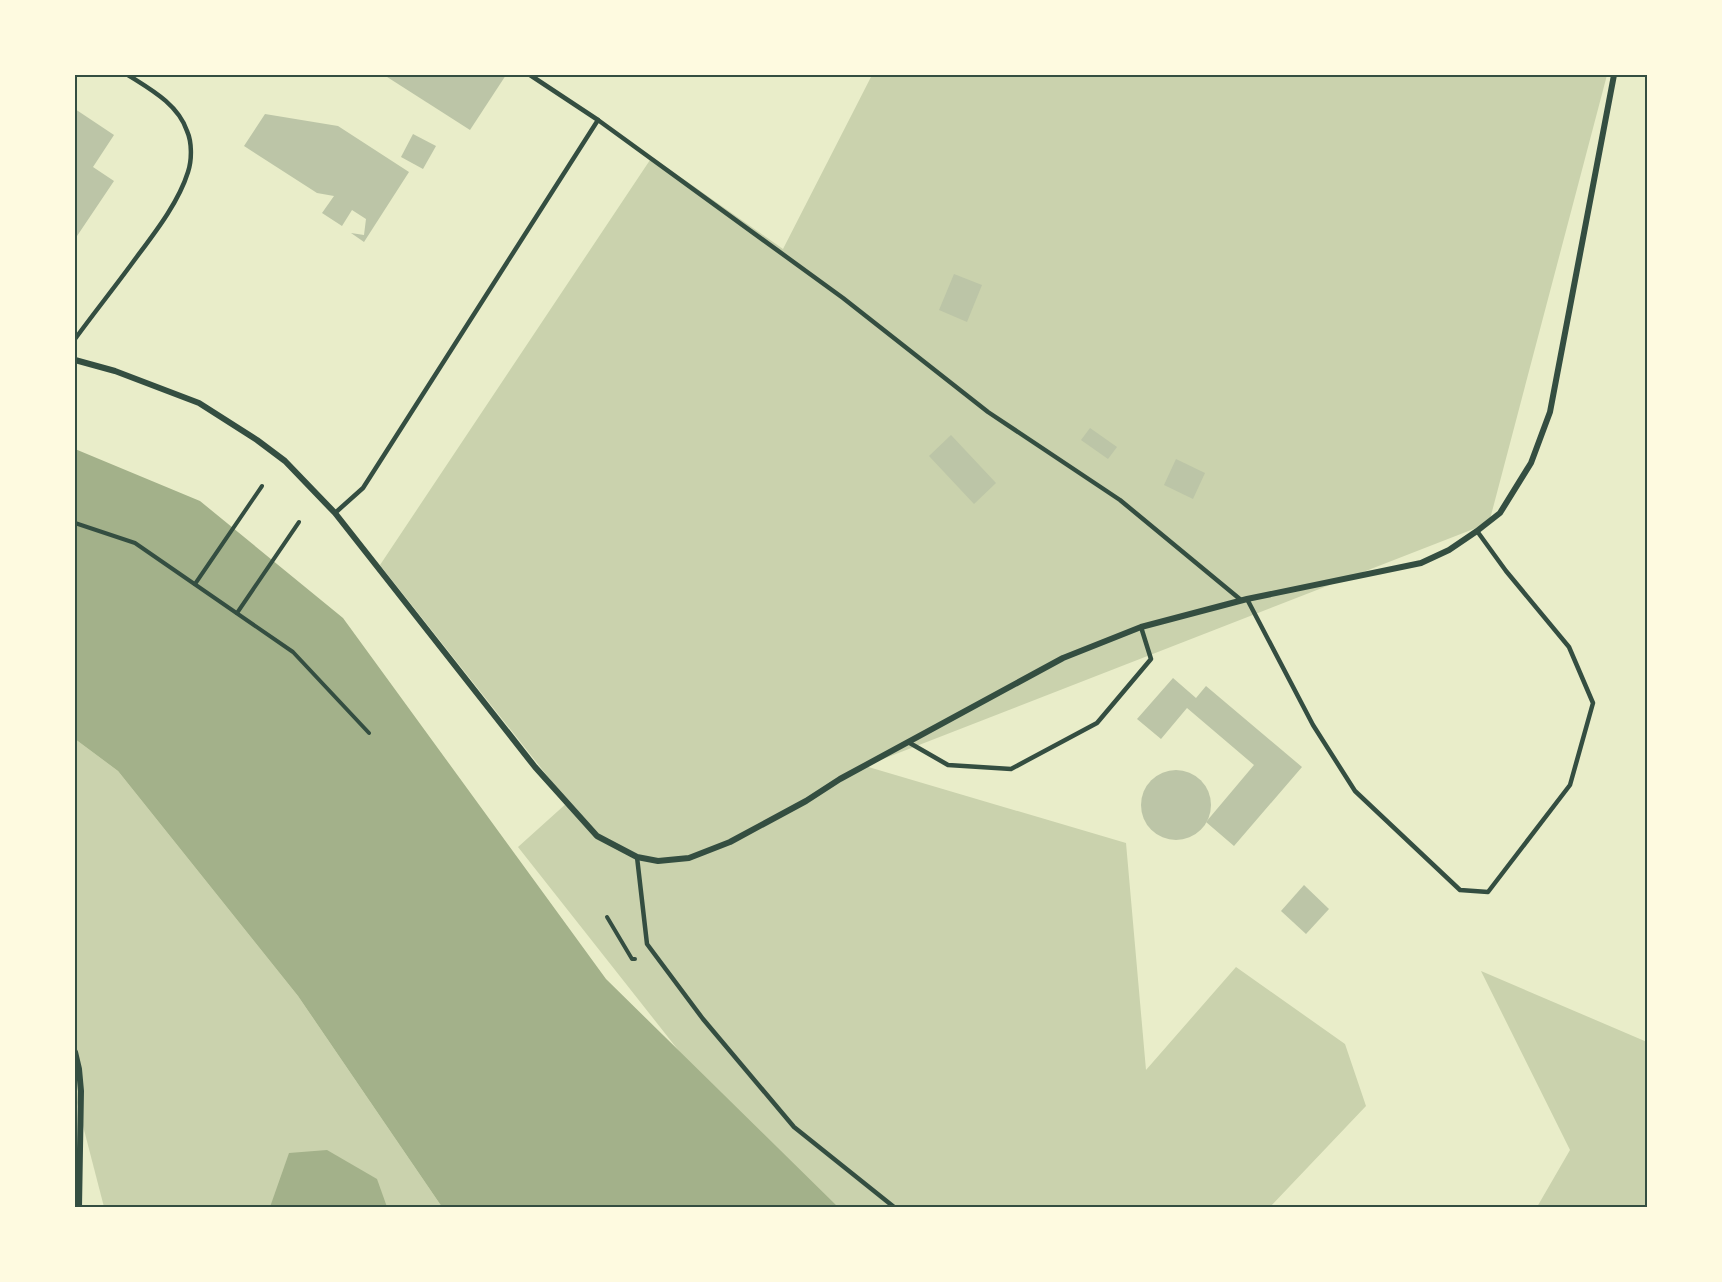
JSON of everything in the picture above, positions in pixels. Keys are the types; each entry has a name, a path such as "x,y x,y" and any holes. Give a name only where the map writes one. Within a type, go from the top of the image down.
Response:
{"street":[{"path":"75,360 115,371 199,403 285,460 335,513 543,776 597,836 637,857 658,861 689,858 730,842 1063,658 1141,627 1244,599 1421,563 1449,550 1500,513 1531,463 1550,412 1614,75"},
{"path":"75,1052 80,1069 81,1091 79,1207"}],"lane":[{"path":"75,339 157,230 189,171 190,146 187,130 162,97 128,75"},
{"path":"530,75 597,120 843,298 988,412 1120,500 1244,599 1313,725 1355,791 1460,890 1488,892 1570,785 1593,703 1569,647 1477,531"},
{"path":"335,513 363,488 597,120"},
{"path":"908,742 948,765 1011,769 1097,723 1151,659 1141,627"},
{"path":"637,857 647,944 703,1019 794,1127 894,1207"}],"path":[{"path":"195,584 262,486"},
{"path":"237,613 299,522"},
{"path":"75,523 135,543 293,652 369,733"}],"shaded area":[{"path":"872,75 1607,75 1489,523 865,766 1126,843 1146,1070 1236,967 1345,1044 1366,1106 1270,1207 802,1207 518,847 568,802 380,565 652,157 783,249"},
{"path":"75,449 200,501 343,618 606,979 838,1207 442,1207 298,996 118,771 75,739"},
{"path":"75,739 118,771 298,996 442,1207 104,1207 75,1095"},
{"path":"1481,971 1647,1042 1647,1207 1537,1207 1570,1150"},
{"path":"327,1150 377,1179 387,1207 270,1207 289,1153"}],"building":[{"path":"384,75 506,75 470,130"},
{"path":"75,109 114,135 93,167 114,181 75,239"},
{"path":"265,114 338,126 409,172 364,242 351,233 364,235 366,219 352,210 342,226 322,213 334,196 317,193 244,146"},
{"path":"413,134 436,146 423,169 401,157"},
{"path":"954,274 982,285 967,322 939,310"},
{"path":"1090,428 1117,447 1108,459 1081,440"},
{"path":"951,435 996,483 974,504 929,456"},
{"path":"1176,459 1205,473 1193,499 1164,485"},
{"path":"1173,678 1196,698 1206,686 1302,767 1234,846 1206,822 1254,765 1187,708 1161,739 1137,719"},
{"path":"1176,770 1195,776 1205,786 1211,805 1205,824 1195,834 1176,840 1157,834 1147,824 1141,805 1147,786 1157,776"},
{"path":"1304,885 1329,909 1306,934 1281,911"}]}
